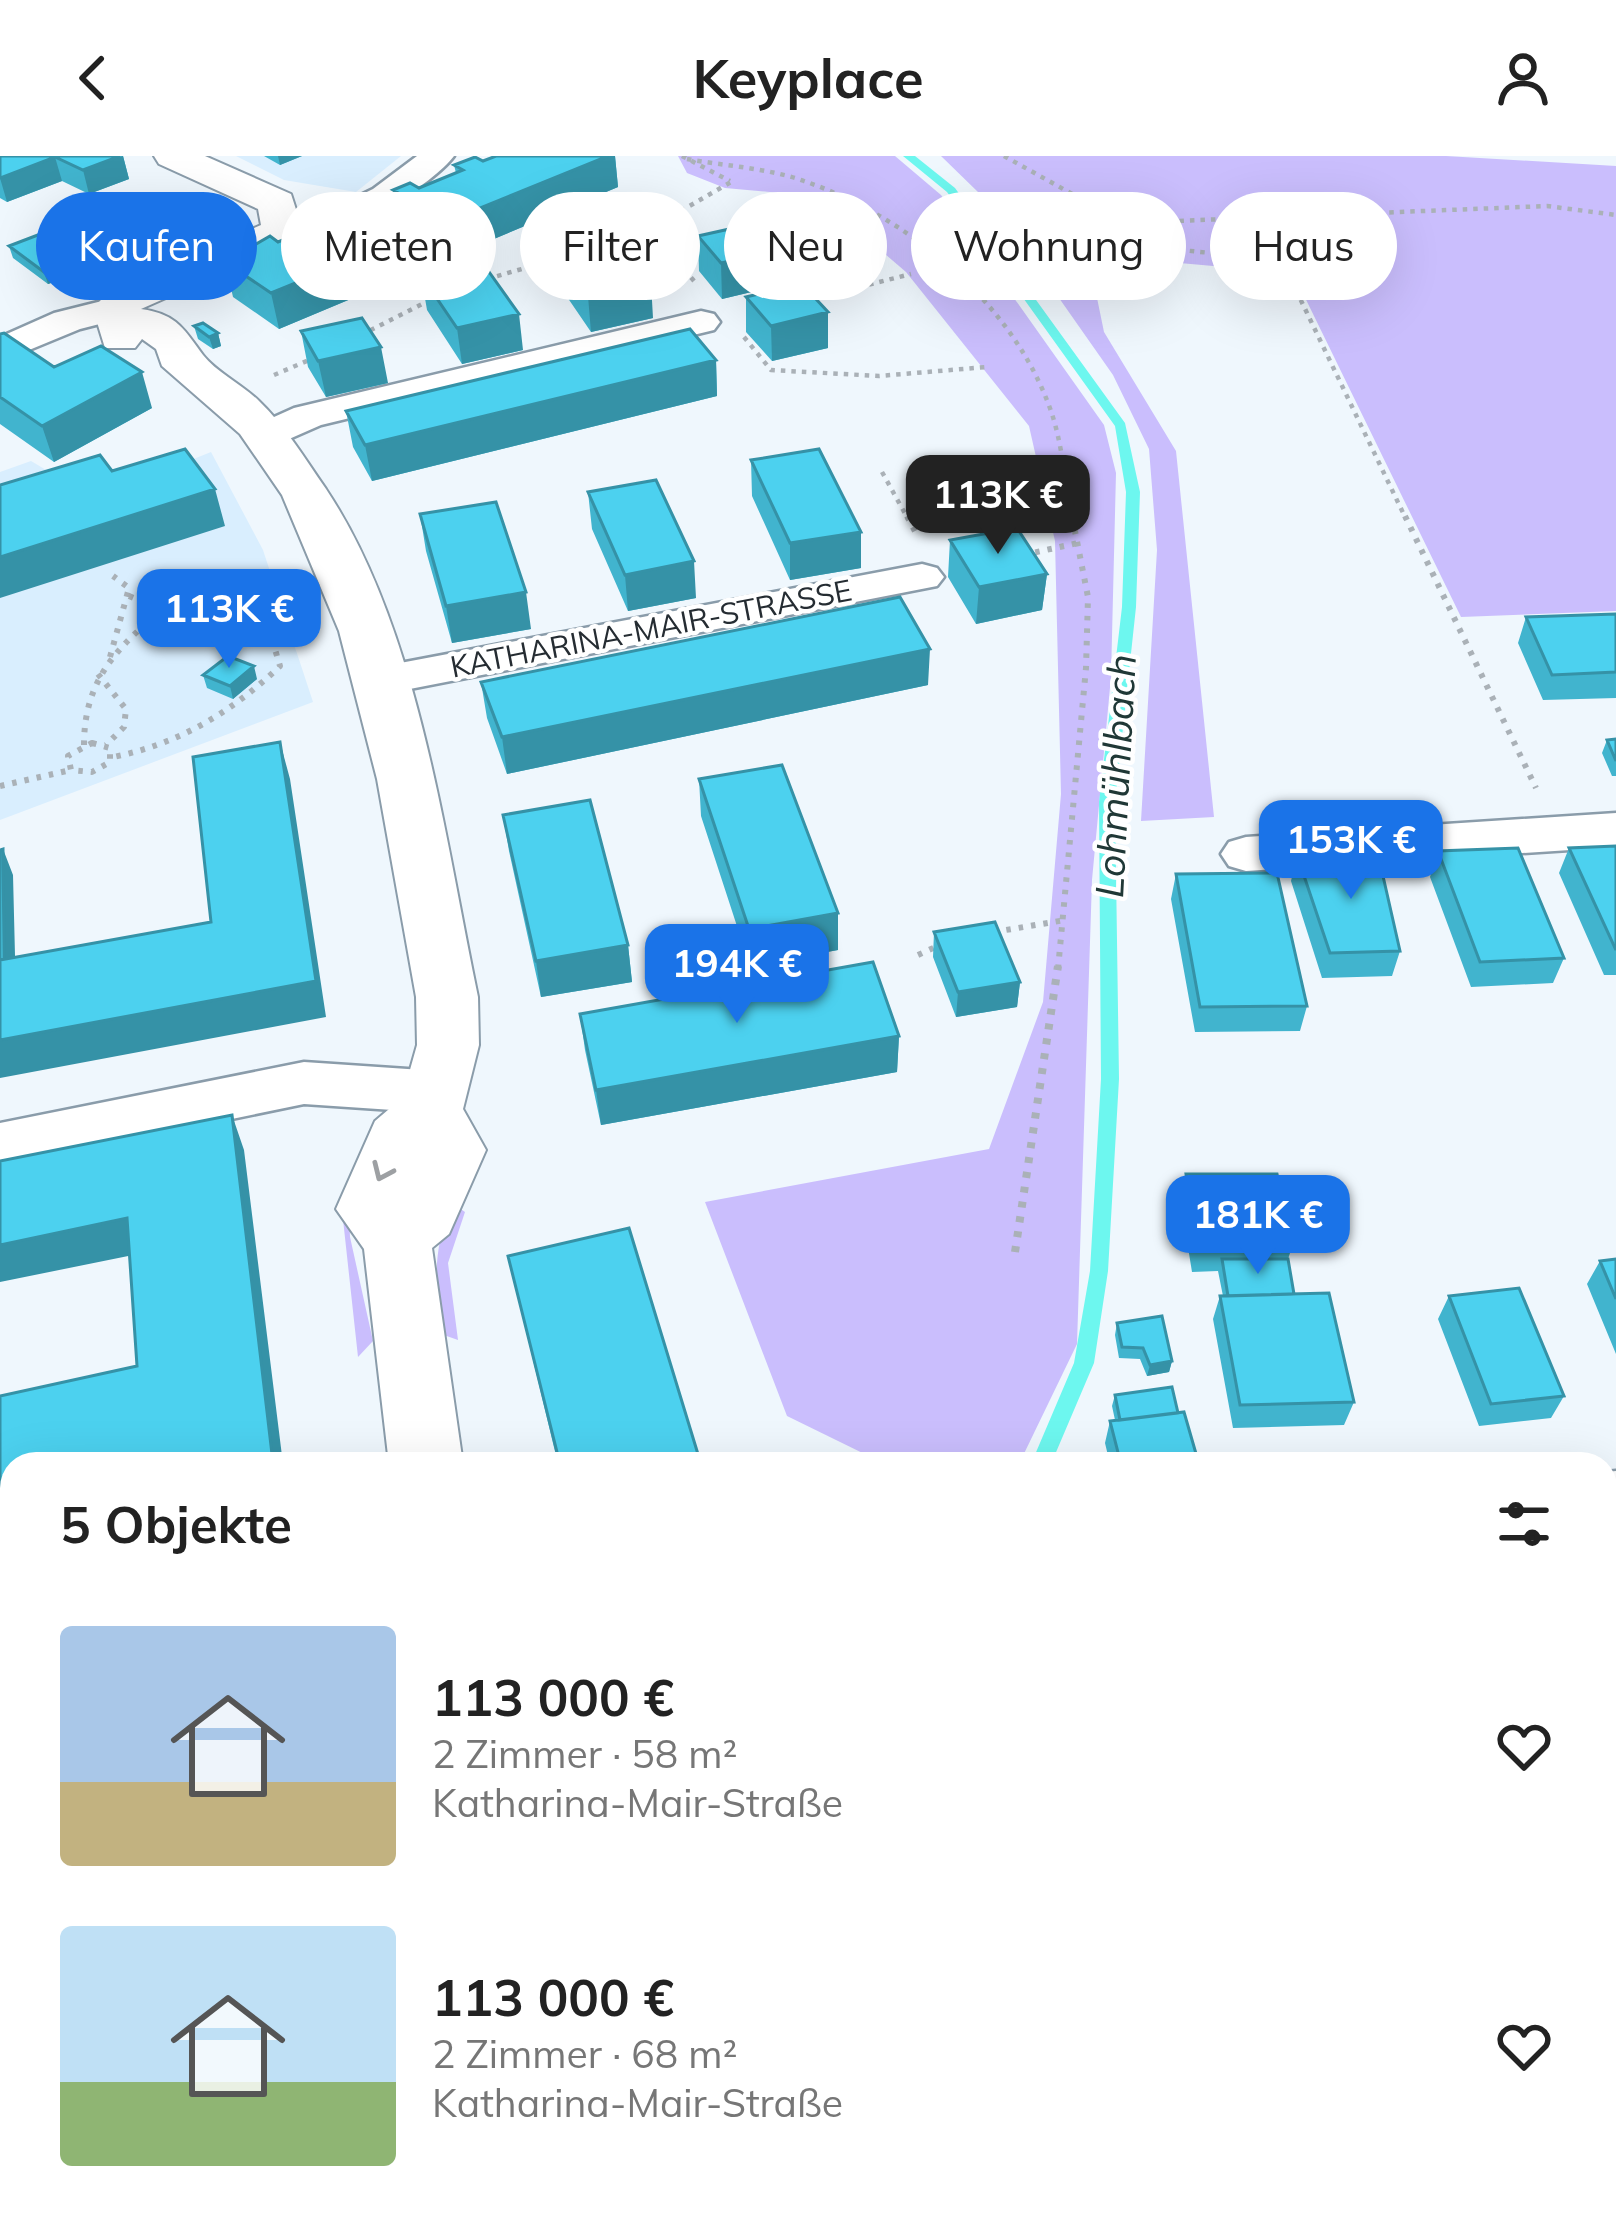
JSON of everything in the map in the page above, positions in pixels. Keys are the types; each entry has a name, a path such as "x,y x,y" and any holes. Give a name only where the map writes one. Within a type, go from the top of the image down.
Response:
{"street":[{"path":"392,192 437,156"},
{"path":"0,351 67,321 115,315 163,282 271,240 281,220 248,216 189,165"},
{"path":"115,315 117,336 148,358 178,356 266,435 324,536 379,681 447,997 448,1045 434,1101 453,1150 425,1215 397,1239 424,1452"},
{"path":"266,435 308,416 715,321"},
{"name":"KATHARINA-MAIR-STRASSE","path":"379,681 930,575"},
{"path":"1246,854 1616,830"},
{"path":"0,1145 304,1083 434,1101"}],"path":[{"path":"1004,156 1069,192"},
{"path":"685,157 731,182 700,200"},
{"path":"685,157 780,175 838,194 944,260 1024,355 1049,404 1088,597 1086,668 1065,920 1015,1252"},
{"path":"1186,221 1547,206 1616,215"},
{"path":"1186,250 1221,254 1295,288 1558,832"},
{"path":"715,321 911,274"},
{"path":"700,299 715,321 771,370 890,375 987,367"},
{"path":"359,336 432,300"},
{"path":"262,380 320,356"},
{"path":"882,472 930,575 1078,543"},
{"path":"110,658 112,636 129,596 129,588 113,576"},
{"path":"129,596 141,601 147,623"},
{"path":"0,786 26,784 71,770 100,770 113,758 132,755 216,717 254,693 280,666 276,643 253,624 215,619 147,623 98,674 84,704 84,745"},
{"path":"71,770 68,756 84,745 106,745 126,727 129,716 118,689 98,674"},
{"path":"106,745 113,758"},
{"path":"975,936 1065,920"},
{"path":"918,955 953,941"}],"shaded area":[{"path":"236,156 401,156 356,192 284,180"},
{"path":"678,156 895,156 937,192 911,192 911,278 887,256 887,192 725,188 687,173"},
{"path":"941,156 1446,156 1616,166 1616,611 1461,617 1306,300 1397,300 1397,192 1210,192 1210,266 1186,264 1186,192 978,192"},
{"path":"928,300 1015,300 1104,425 1116,473 1111,677 1092,880 1077,1344 1025,1452 860,1452 787,1416 705,1202 989,1149 1043,1002 1061,794 1055,541 1029,426"},
{"path":"1060,300 1097,300 1104,332 1176,451 1214,817 1141,821 1157,550 1149,449 1113,375"},
{"path":"211,452 263,550 313,702 0,820 0,472 31,461 85,493 131,484"},
{"path":"348,1188 350,1237 373,1341 358,1357 341,1201"},
{"path":"452,1203 465,1212 448,1263 458,1340 441,1334 437,1283 441,1236"}],"building":[{"path":"0,156 120,156 83,170 55,157 0,178"},
{"path":"496,156 608,156 496,202 496,192 393,190 410,183 419,188 463,170 454,165 475,157 483,161"},
{"path":"724,230 724,262 721,263 700,236"},
{"path":"36,236 36,266 9,246"},
{"path":"270,236 278,242 281,289 271,293 257,284 257,244"},
{"path":"496,282 519,314 457,328 438,300 496,300"},
{"path":"749,300 817,300 828,312 771,326"},
{"path":"362,318 381,347 318,361 301,331"},
{"path":"203,323 218,333 209,337 194,326"},
{"path":"690,329 716,360 365,445 346,411"},
{"path":"0,334 54,367 101,346 142,372 42,426 0,397"},
{"path":"185,449 215,489 0,557 0,485 100,455 112,471"},
{"path":"819,449 861,532 790,543 751,460"},
{"path":"656,480 694,561 625,575 588,492"},
{"path":"496,502 526,592 446,606 420,514"},
{"path":"1017,528 1047,574 979,587 950,540"},
{"path":"900,597 930,649 502,737 481,682"},
{"path":"1616,614 1616,672 1552,675 1526,617"},
{"path":"228,656 254,666 230,686 203,675"},
{"path":"1616,739 1616,761 1607,740"},
{"path":"280,742 316,981 0,1040 0,960 211,922 193,757"},
{"path":"782,765 838,913 749,929 699,779"},
{"path":"590,800 628,945 536,961 503,815"},
{"path":"1616,846 1616,950 1569,848"},
{"path":"1518,848 1564,958 1480,962 1438,851"},
{"path":"0,850 4,959 0,960"},
{"path":"1378,854 1400,951 1330,953 1297,855"},
{"path":"1277,873 1307,1006 1200,1007 1176,874"},
{"path":"995,922 1020,982 958,992 934,932"},
{"path":"873,962 899,1036 596,1090 580,1014"},
{"path":"232,1115 272,1452 0,1452 0,1396 137,1366 127,1218 0,1245 0,1161"},
{"path":"1186,1174 1277,1174 1292,1247 1198,1248"},
{"path":"629,1228 697,1452 557,1452 508,1256"},
{"path":"1222,1259 1288,1259 1294,1294 1228,1296"},
{"path":"1616,1259 1616,1299 1600,1261"},
{"path":"1519,1288 1564,1396 1491,1404 1449,1296"},
{"path":"1329,1293 1354,1402 1240,1405 1220,1296"},
{"path":"1162,1316 1172,1361 1150,1365 1143,1348 1122,1347 1117,1323"},
{"path":"1172,1387 1178,1413 1120,1420 1115,1395"},
{"path":"1184,1412 1196,1452 1118,1452 1110,1421"}],"waterway":[{"name":"Lohmühlbach","path":"908,156 951,190 1121,426 1133,492 1129,607 1107,802 1110,1079 1099,1271 1084,1363 1046,1452"}]}
